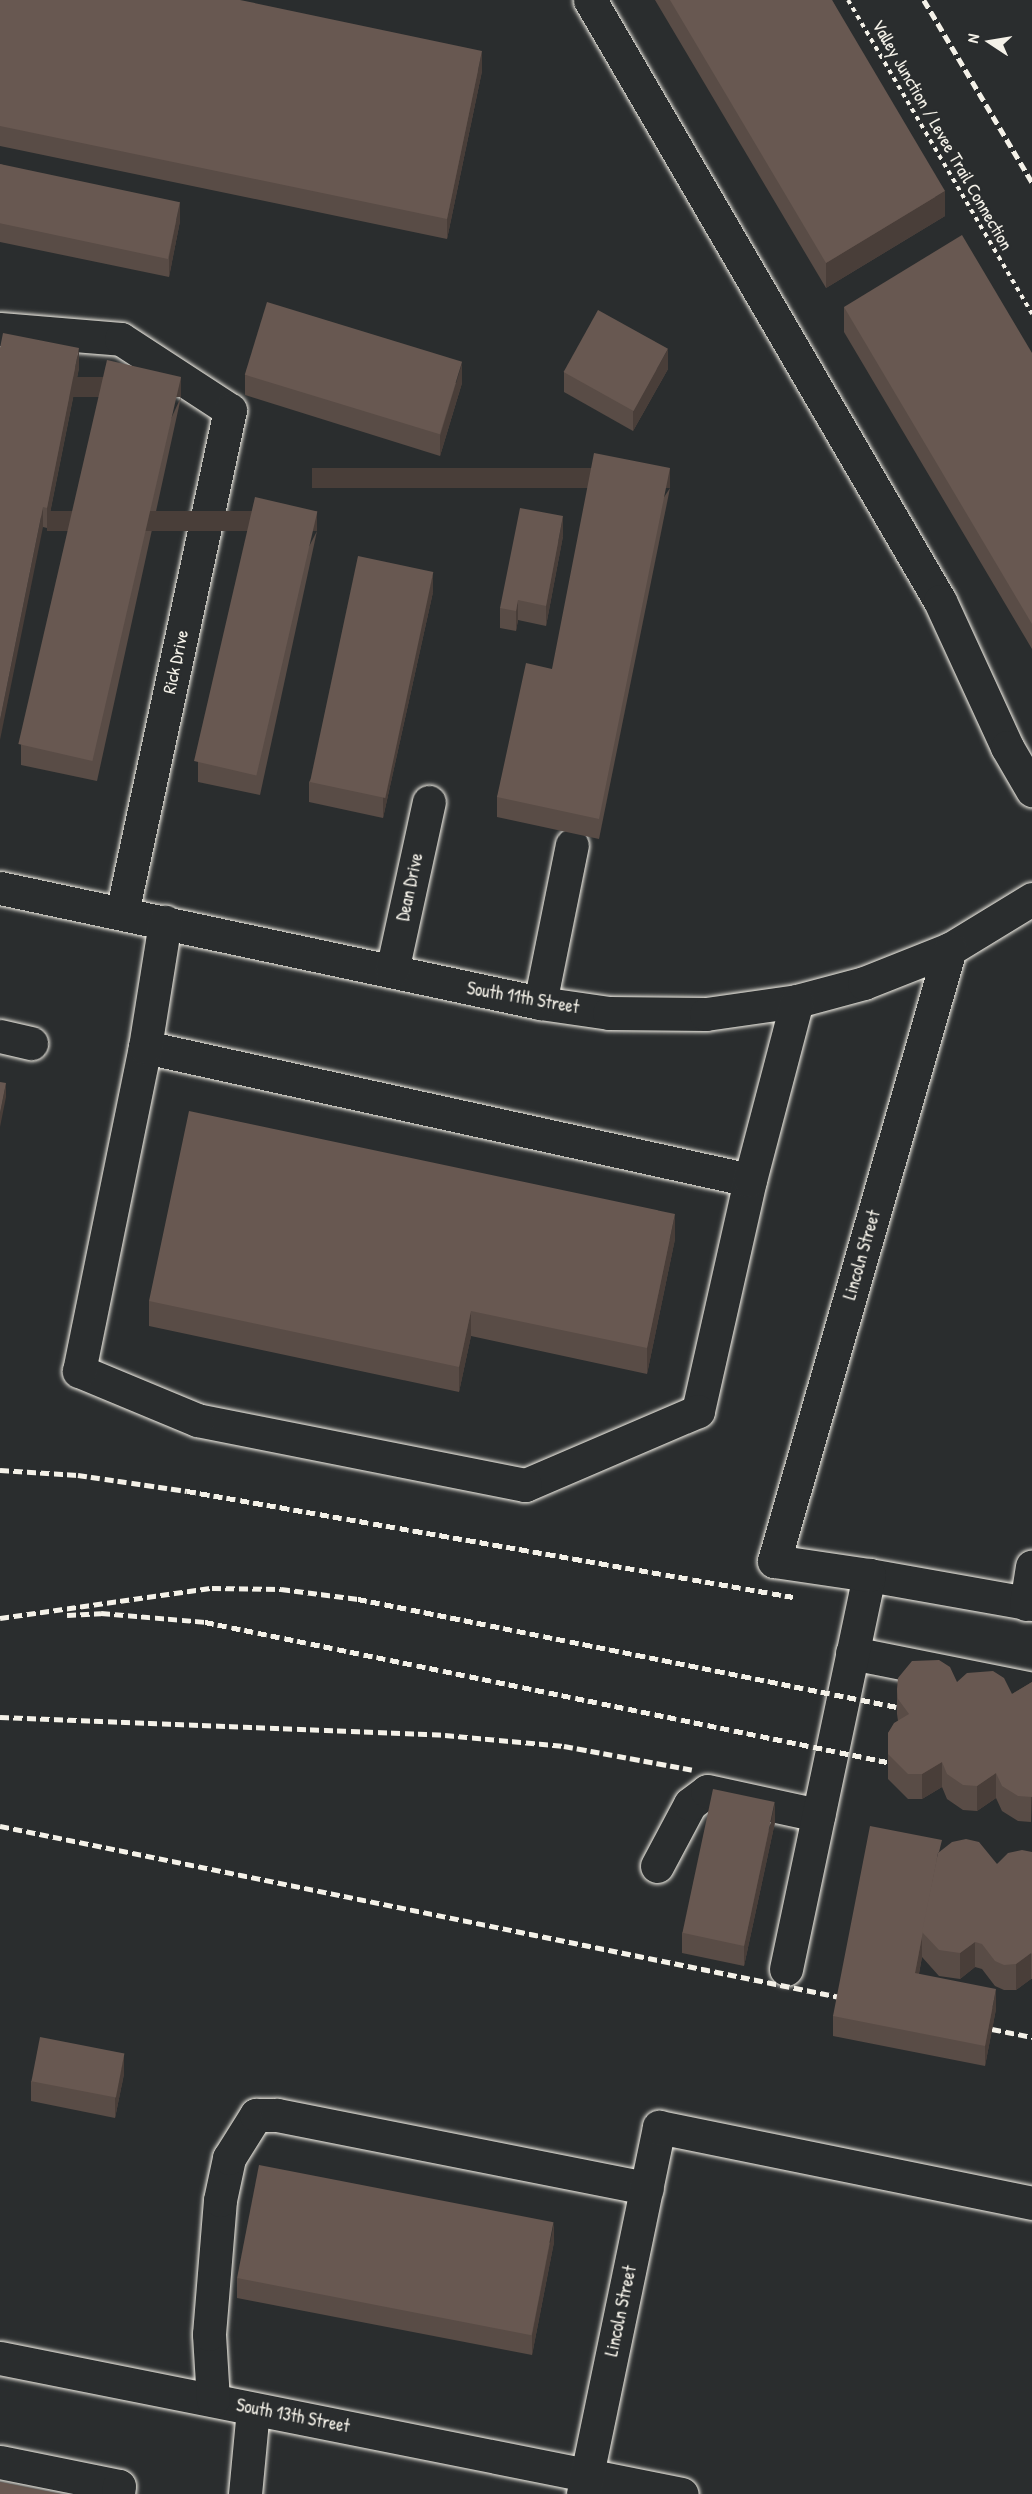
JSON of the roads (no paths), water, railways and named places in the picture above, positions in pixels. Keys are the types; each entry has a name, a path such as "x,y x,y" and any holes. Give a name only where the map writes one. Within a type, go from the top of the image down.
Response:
{"street":[{"path":"590,0 940,601 1007,747 1032,790"},
{"name":"Rick Drive","path":"0,329 121,339 230,410 122,913"},
{"name":"Dean Drive","path":"392,971 429,802"},
{"path":"540,1002 572,845"},
{"name":"South 11th Street","path":"0,888 540,1002 609,1013 706,1014 797,1001 864,983 950,949 1032,899"},
{"path":"165,922 145,1047 79,1371 197,1420 525,1485 698,1411 750,1180 797,1001"},
{"name":"Lincoln Street","path":"869,1575 774,1561 950,949"},
{"path":"145,1047 750,1180"},
{"path":"786,1969 869,1575 1029,1604 1032,1566"},
{"path":"852,1653 1032,1689"},
{"path":"657,1866 690,1804 707,1791 818,1815"},
{"path":"213,2400 209,2334 220,2200 229,2158 256,2115 278,2115 647,2187"},
{"name":"Lincoln Street","path":"585,2484 659,2127 1032,2203"},
{"name":"South 13th Street","path":"0,2358 213,2400 585,2484 681,2494"},
{"path":"245,2494 254,2409"},
{"path":"0,2462 119,2486 118,2494"}],"railway":[{"path":"924,0 1032,182"},
{"path":"0,1470 78,1475 187,1491 793,1597"},
{"path":"0,1618 212,1588 281,1589 358,1599 897,1707"},
{"path":"67,1615 101,1613 205,1622 887,1762"},
{"path":"0,1717 445,1735 564,1746 694,1770"},
{"path":"0,1826 840,1997"},
{"path":"992,2029 1032,2037"}]}
